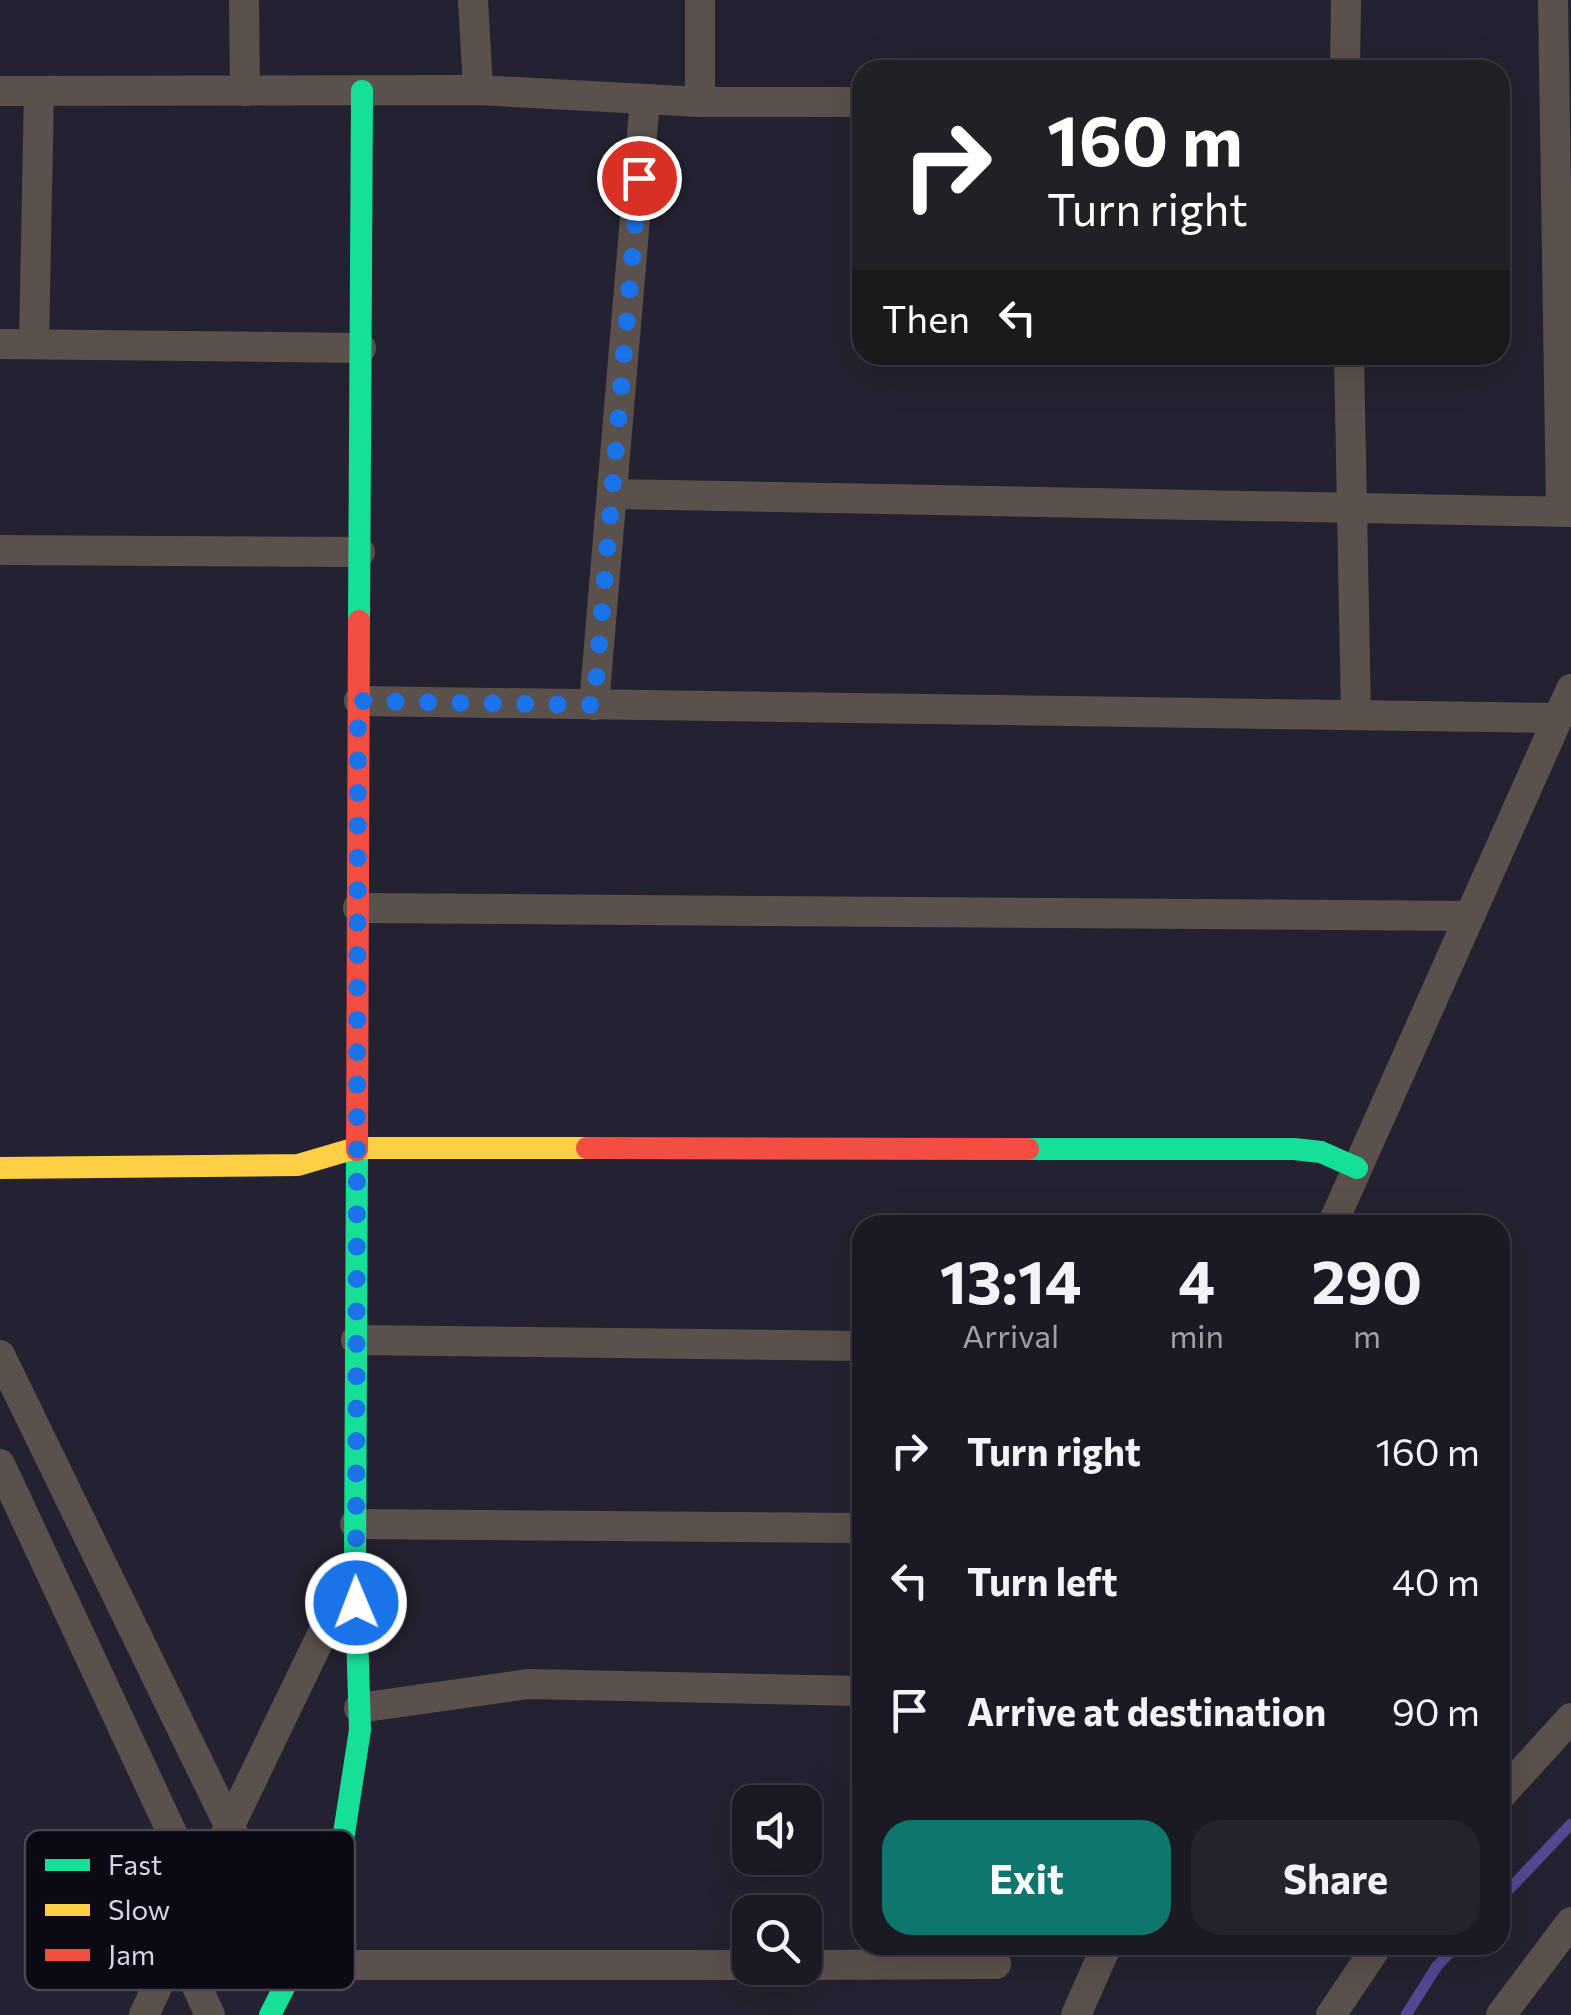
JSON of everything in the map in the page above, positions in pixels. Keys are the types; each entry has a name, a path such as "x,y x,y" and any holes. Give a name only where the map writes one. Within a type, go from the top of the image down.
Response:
{"street":[{"path":"244,0 245,91"},
{"path":"473,0 478,90"},
{"path":"700,0 700,102"},
{"path":"1346,0 1346,60"},
{"path":"612,494 1566,512 1553,0"},
{"path":"346,1830 354,1788 359,1708 354,1568 362,90"},
{"path":"0,92 478,90 700,102 852,102"},
{"path":"34,344 39,92"},
{"path":"594,705 646,99"},
{"path":"0,344 361,348"},
{"path":"1349,365 1356,715"},
{"path":"0,550 360,552"},
{"path":"1336,1215 1571,689"},
{"path":"358,701 1557,718"},
{"path":"358,908 1470,916"},
{"path":"0,1168 298,1165 356,1148 1294,1149 1321,1152 1357,1168"},
{"path":"356,1340 852,1346"},
{"path":"0,1356 228,1829"},
{"path":"0,1464 171,1830"},
{"path":"355,1524 852,1528"},
{"path":"228,1829 354,1568"},
{"path":"359,1708 528,1684 852,1692"},
{"path":"1510,1785 1571,1718"},
{"path":"1501,2015 1571,1922"},
{"path":"1076,2015 1103,1955"},
{"path":"1331,2015 1371,1955"},
{"path":"822,1965 996,1964"},
{"path":"287,1996 732,1966"},
{"path":"144,2015 155,1990"},
{"path":"198,1990 210,2015"}],"waterway":[{"path":"1510,1888 1571,1824"},
{"path":"1406,2015 1447,1955"}],"traffic: fast":[{"path":"359,621 362,91"},
{"path":"1028,1149 1294,1149 1321,1152 1357,1168"},
{"path":"345,1830 360,1730 355,1568 357,1150"},
{"path":"270,2015 283,1990"}],"traffic: slow":[{"path":"0,1168 298,1165 356,1148 587,1148"}],"traffic: jam":[{"path":"357,1150 359,621"},
{"path":"587,1148 1028,1149"}],"route":[{"path":"356,1603 358,701 594,705 639,178"}]}
